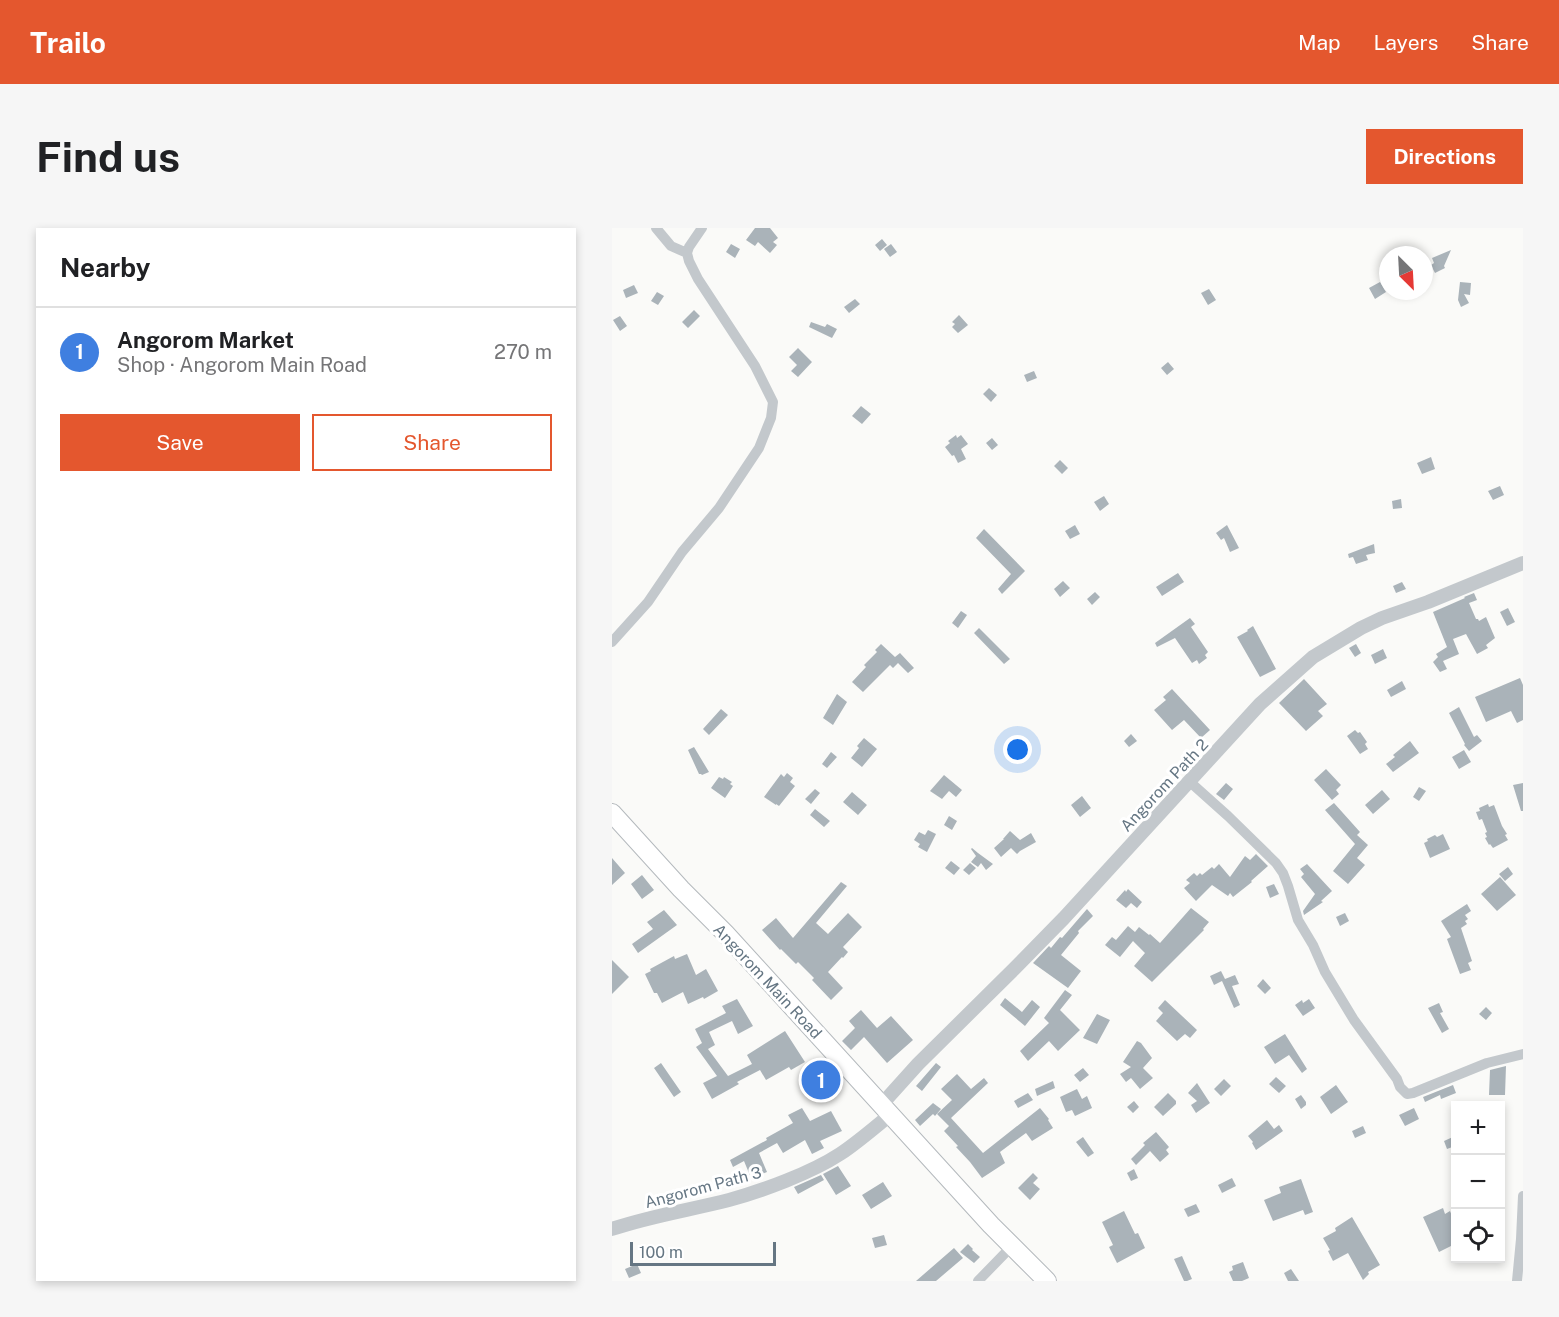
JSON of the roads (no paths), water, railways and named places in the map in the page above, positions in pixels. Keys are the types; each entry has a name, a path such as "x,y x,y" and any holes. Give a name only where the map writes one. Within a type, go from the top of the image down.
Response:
{"highway":[{"name":"Angorom Main Road","path":"612,813 990,1225 1047,1281"}],"street":[{"path":"656,228 671,246 687,253"},
{"path":"612,642 648,602 682,552 719,508 759,448 771,418 773,402 755,366 698,279 689,261 687,253 689,247 702,228"},
{"name":"Angorom Path 2","path":"886,1109 918,1064 1064,918 1260,704 1313,657 1382,618 1428,602 1523,563"},
{"path":"1190,782 1228,816 1276,863 1283,873 1298,920 1325,972 1354,1020 1404,1092 1413,1093 1487,1063 1523,1054"},
{"name":"Angorom Path 3","path":"612,1229 731,1199 794,1177 839,1155 863,1138 886,1109"},
{"path":"1517,1281 1523,1196"},
{"path":"978,1281 1012,1246"}],"place":[{"name":"Angorom Market","path":"821,1080"}]}
